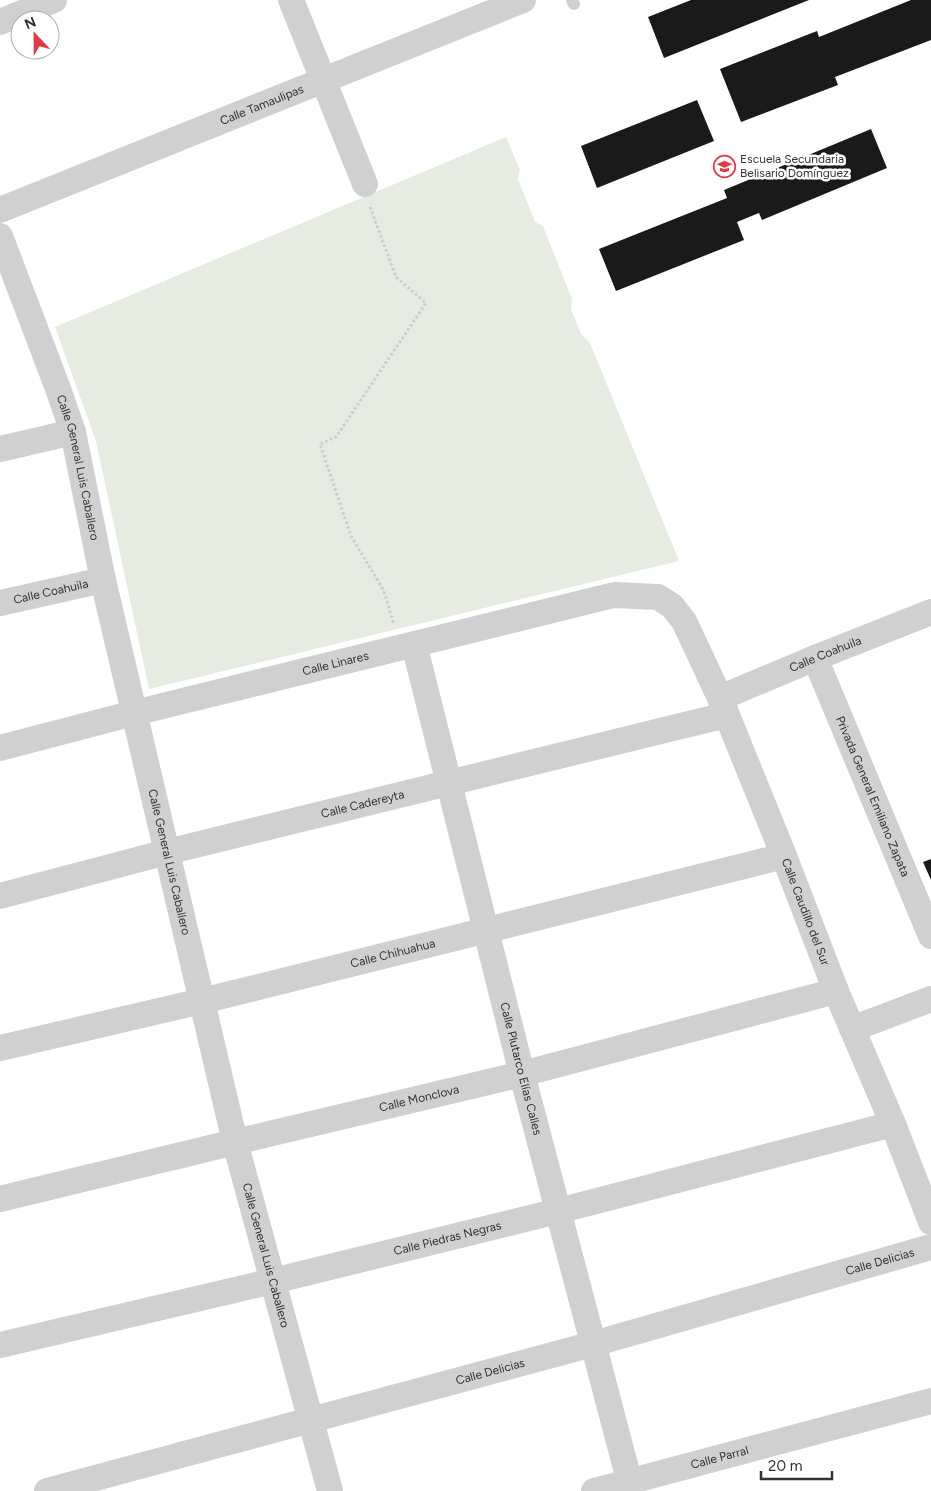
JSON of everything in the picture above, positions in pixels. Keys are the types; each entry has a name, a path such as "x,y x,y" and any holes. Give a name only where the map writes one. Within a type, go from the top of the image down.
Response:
{"street":[{"path":"0,22 54,0"},
{"path":"291,0 365,184"},
{"name":"Calle Tamaulipas","path":"0,210 523,0"},
{"name":"Calle General Luis Caballero","path":"0,236 73,432 134,713 235,1142 330,1491"},
{"path":"0,449 73,432"},
{"name":"Calle Coahuila","path":"0,603 104,580"},
{"name":"Calle Linares","path":"0,748 134,713 614,595 658,597 672,606"},
{"name":"Calle Caudillo del Sur","path":"672,606 684,621 723,707 784,856 836,991 893,1124 931,1222"},
{"name":"Calle Coahuila","path":"723,707 815,658 928,620"},
{"name":"Calle Plutarco Elías Calles","path":"408,646 449,782 522,1074 631,1486"},
{"name":"Privada General Emiliano Zapata","path":"815,658 931,936"},
{"name":"Calle Cadereyta","path":"0,896 167,852 449,782 723,707"},
{"name":"Calle Chihuahua","path":"0,1048 202,1001 784,856"},
{"name":"Calle Monclova","path":"0,1200 522,1074 836,991"},
{"path":"852,1029 931,998"},
{"name":"Calle Piedras Negras","path":"0,1345 273,1281 558,1211 893,1124"},
{"name":"Calle Delicias","path":"47,1491 593,1344 931,1246"},
{"name":"Calle Parral","path":"594,1491 631,1486 931,1401"}],"path":[{"path":"365,184 367,199 396,277 426,303 336,437 320,444 351,536 384,591 408,646"}],"shaded area":[{"path":"506,137 520,170 518,179 535,222 543,226 572,299 571,309 581,334 590,343 679,561 149,689 96,441 55,327"}],"building":[{"path":"691,0 809,0 664,58 648,17"},
{"path":"911,0 931,0 931,40 835,77 838,85 741,122 720,69 817,31 819,37"},
{"path":"697,100 714,141 597,188 581,146"},
{"path":"871,129 887,168 762,220 759,213 737,222 744,240 616,291 599,249 727,198 724,190"},
{"path":"931,859 931,880 923,862"}],"place":[{"name":"Escuela Secundaria Belisario Domínguez","path":"724,166"}]}
